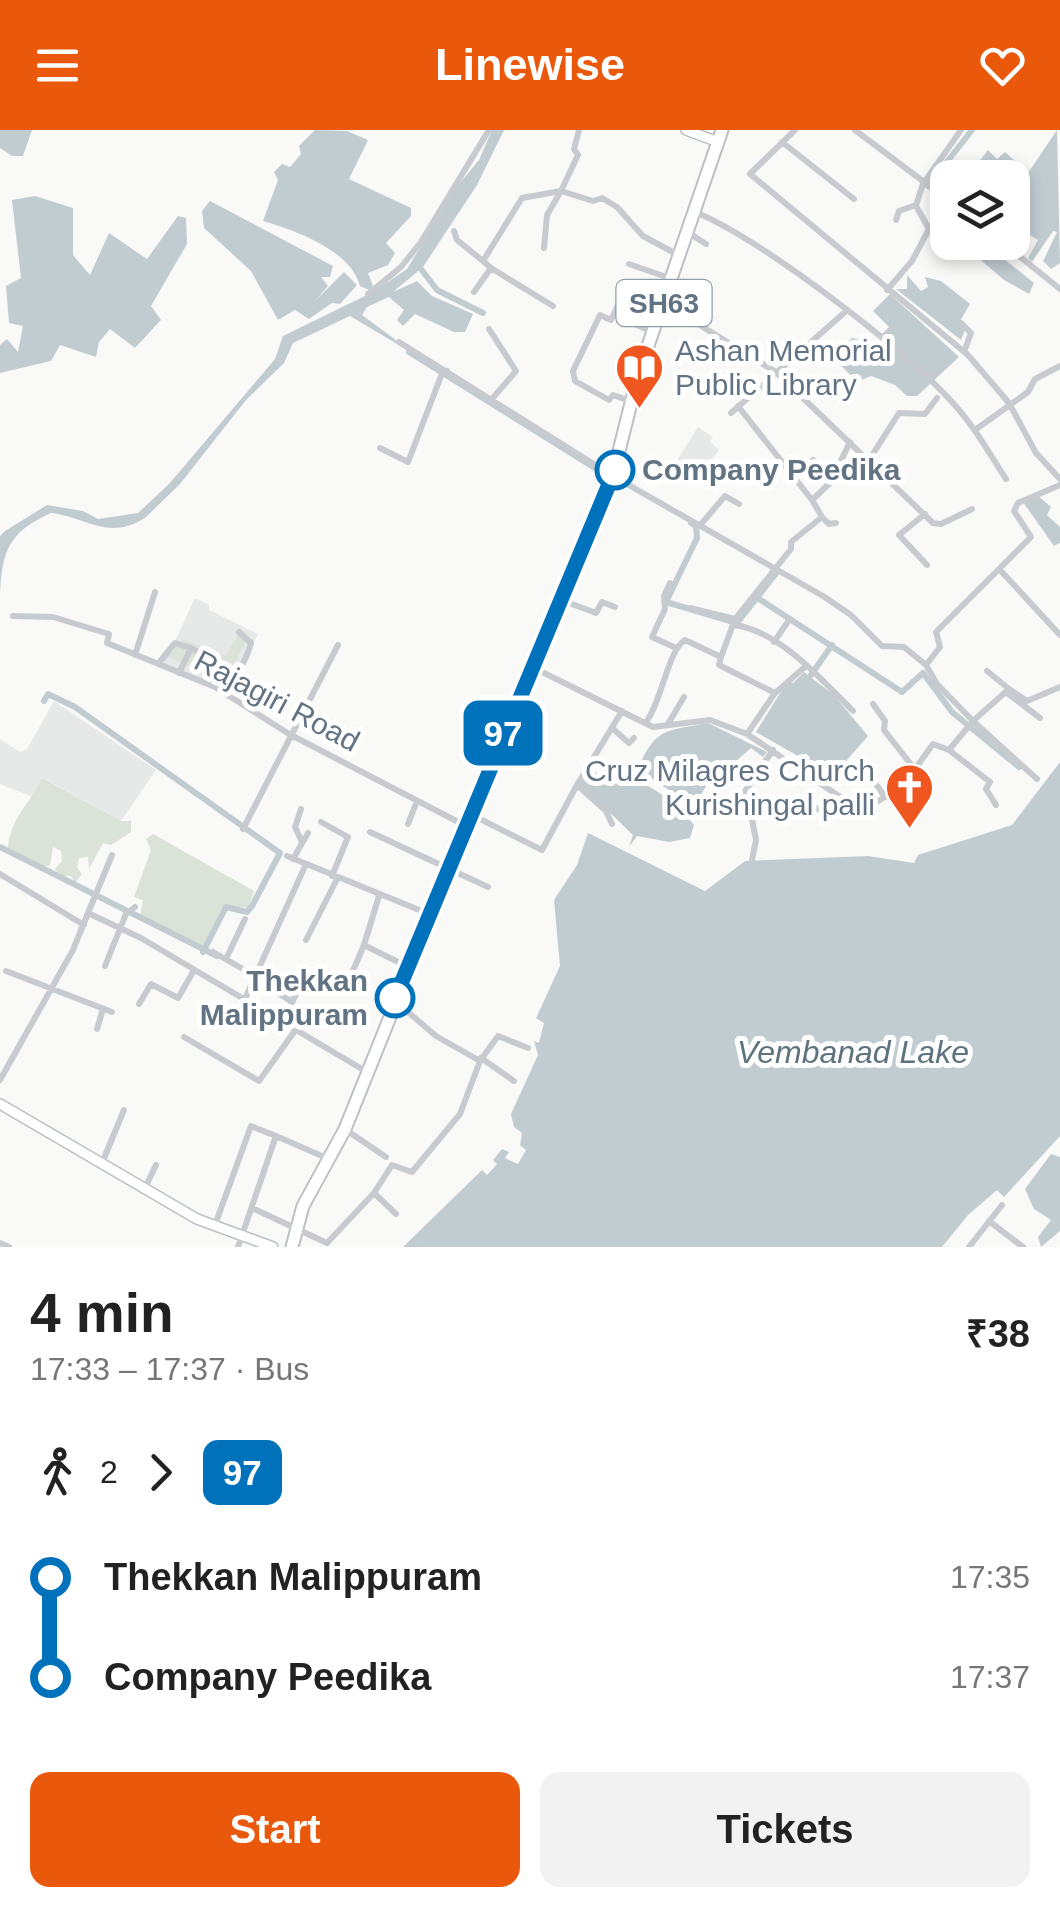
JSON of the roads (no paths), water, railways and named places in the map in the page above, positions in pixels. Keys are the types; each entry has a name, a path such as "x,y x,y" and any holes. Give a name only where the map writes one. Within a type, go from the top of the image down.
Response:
{"main road":[{"path":"686,130 720,136"},
{"name":"SH63","path":"292,1247 296,1227 345,1129 531,666 612,480 631,402 720,136"},
{"path":"1,1107 239,1241 273,1247"}],"street":[{"path":"368,294 402,268 422,242 489,130"},
{"path":"544,248 547,216 578,155 574,149 579,130"},
{"path":"795,130 750,174 964,352 1009,403 1036,453 1060,482 1018,503 1014,512 1031,537 936,632 940,648 926,665"},
{"path":"855,130 930,186"},
{"path":"887,290 912,261 929,229 916,205 924,182 960,130"},
{"path":"782,142 854,199"},
{"path":"483,260 522,198 561,191 593,202 602,198 617,207 643,236 681,257"},
{"path":"896,220 900,211 916,205"},
{"path":"695,212 722,223 846,312 937,387 975,430 1006,479"},
{"path":"454,231 456,240 491,268 553,306"},
{"path":"689,233 706,244"},
{"path":"1024,260 1060,289"},
{"path":"629,264 673,280"},
{"path":"474,292 491,268"},
{"path":"620,300 611,320 600,316 582,344 573,372 575,381 593,394 631,402"},
{"path":"664,303 776,372 938,524 972,508"},
{"path":"836,523 829,524 734,410 846,312"},
{"path":"614,314 654,332"},
{"path":"961,323 972,333 964,352"},
{"path":"489,330 516,371 492,399"},
{"path":"400,342 443,374 492,399 612,480 702,523 851,615 882,646 904,647 926,665 971,723 1036,778"},
{"path":"975,430 1060,366"},
{"path":"380,448 408,462 443,374"},
{"path":"869,460 899,413 925,414 937,398"},
{"path":"812,500 835,474 850,442"},
{"path":"812,460 835,474"},
{"path":"702,523 724,496 739,504"},
{"path":"925,514 900,535 927,565"},
{"path":"775,693 719,665 722,644 735,622 748,611 792,539 822,516"},
{"path":"1001,571 1060,635"},
{"path":"670,583 664,596 665,609 652,637 676,648"},
{"path":"135,655 155,592"},
{"path":"560,600 596,614 602,602 614,607"},
{"path":"690,608 735,622 774,642 853,711"},
{"name":"Rajagiri Road","path":"13,616 53,617 109,634 107,643 215,687 289,734 418,801 542,850 577,785"},
{"path":"774,642 789,620"},
{"path":"215,687 230,681 248,654 251,643 239,632"},
{"path":"646,722 666,686 676,648 685,640 721,657"},
{"path":"158,664 175,643 200,653"},
{"path":"244,829 289,734 338,645"},
{"path":"179,673 191,648"},
{"path":"531,666 653,727 710,720 747,734 861,811 902,787 935,742 990,782 986,788 996,805"},
{"path":"747,734 775,693 809,669"},
{"path":"987,671 1040,718"},
{"path":"1008,691 1027,701 1060,687"},
{"path":"949,750 971,723 1008,691"},
{"path":"668,725 684,696"},
{"path":"873,704 885,721 884,730 913,767"},
{"path":"612,824 606,811 577,785 622,712"},
{"path":"612,728 630,742 634,738"},
{"path":"752,860 756,840 752,819 735,806 773,750"},
{"path":"596,754 606,758"},
{"path":"875,783 886,796"},
{"path":"804,801 828,815 841,799"},
{"path":"408,824 418,801"},
{"path":"301,809 295,828 302,842"},
{"path":"306,940 348,837 320,822"},
{"path":"370,832 488,887"},
{"path":"308,833 290,858 430,914"},
{"path":"0,1080 84,925 112,855"},
{"path":"244,1002 306,864"},
{"path":"0,874 84,925"},
{"path":"350,980 379,896"},
{"path":"105,966 130,910"},
{"path":"88,913 121,927 367,1072"},
{"path":"226,959 246,919"},
{"path":"364,945 408,968"},
{"path":"214,952 256,978"},
{"path":"6,971 112,1012"},
{"path":"139,1004 151,984 178,998 193,972"},
{"path":"282,1024 300,985"},
{"path":"394,1000 436,1036 514,1081"},
{"path":"97,1029 103,1009"},
{"path":"184,1037 258,1082 294,1032"},
{"path":"252,1208 327,1243 374,1193 392,1164 412,1172 460,1114 480,1059 498,1036 528,1048"},
{"path":"102,1163 124,1110"},
{"path":"215,1225 252,1126 329,1159"},
{"path":"345,1129 386,1157"},
{"path":"239,1241 276,1136"},
{"path":"144,1189 156,1165"},
{"path":"374,1193 396,1214"},
{"path":"969,1247 1002,1206"},
{"path":"989,1222 1023,1247"},
{"path":"0,1243 9,1247"}],"water":[{"path":"0,130 32,130 23,156 12,156 0,148"},
{"path":"315,130 347,131 368,140 349,179 411,208 411,216 386,243 395,253 388,265 368,273 373,286 369,290 360,286 355,273 334,252 305,236 263,221 278,180 274,172 282,164 290,167 301,154 299,146"},
{"path":"492,130 504,130 477,185 423,267 393,292 417,281 432,296 473,314 465,332 454,332 415,314 403,326 397,320 404,310 389,297 367,307 362,315 419,357 350,316 293,343 284,363 246,400 180,484 146,517 133,524 109,528 51,513 37,520 10,544 0,595 0,536 5,531 47,505 83,511 98,519 138,513 169,484 275,359 283,336 373,292 407,269 456,188 479,160"},
{"path":"1057,130 1060,263 1051,269 1043,261 1057,232 1053,231 1030,260 1038,240 1030,235 1030,170"},
{"path":"988,150 997,159 1005,152 1014,160 980,160"},
{"path":"35,196 73,208 73,255 90,275 109,233 147,259 178,216 186,218 187,244 151,306 161,320 135,348 110,329 99,342 96,357 60,345 51,361 0,373 0,345 7,339 18,352 23,326 9,323 6,286 21,278 12,200"},
{"path":"210,201 333,266 330,277 321,277 328,286 315,301 344,272 357,285 340,304 332,303 309,319 295,310 278,320 251,271 204,228 202,211"},
{"path":"981,260 1005,260 1034,283 1029,294"},
{"path":"907,275 921,291 928,287 925,277 941,281 970,304 960,321 965,330 961,340 896,289 907,289"},
{"path":"890,294 959,357 917,396 907,396 895,385 871,376 857,382 834,358 852,338 892,348 882,334 889,327 873,311"},
{"path":"1037,495 1051,507 1047,515 1060,527 1060,543 1054,546 1023,502"},
{"path":"804,672 834,695 868,736 833,776 756,732 787,682 793,683"},
{"path":"708,723 767,752 763,757 751,748 735,762 717,767 694,807 638,769 650,745 664,733"},
{"name":"Vembanad Lake","path":"1060,762 1060,1136 1004,1197 997,1190 968,1215 942,1247 403,1247 482,1170 487,1175 497,1164 493,1160 502,1149 509,1152 505,1158 518,1164 526,1150 520,1145 522,1133 514,1127 511,1114 538,1055 534,1041 539,1043 544,1023 536,1018 560,966 554,900 577,865 588,833 705,891 745,861 868,856 914,863 918,855 1012,825"},
{"path":"589,769 606,778 613,770 657,792 694,825 690,838 669,842 637,836 629,847 633,835 579,783"},
{"path":"1051,1154 1060,1157 1060,1231 1041,1247 1038,1237 1051,1220 1034,1209 1025,1189"}],"waterway":[{"path":"928,186 972,130"},
{"path":"418,265 437,290 483,313"},
{"path":"409,352 614,480"},
{"path":"691,523 696,526 697,538 666,602 737,623 777,572"},
{"path":"756,597 902,692 923,673 952,712 1019,767"},
{"path":"811,675 832,645"},
{"path":"44,701 48,694 75,707 280,853 252,906 247,912 226,907 203,952"},
{"path":"0,847 217,956"},
{"path":"254,977 289,1000"}],"place":[{"name":"Ashan Memorial Public Library","path":"640,410"},
{"name":"Company Peedika","path":"615,470"},
{"name":"Cruz Milagres Church Kurishingal palli","path":"910,830"},
{"name":"Thekkan Malippuram","path":"395,998"}]}
